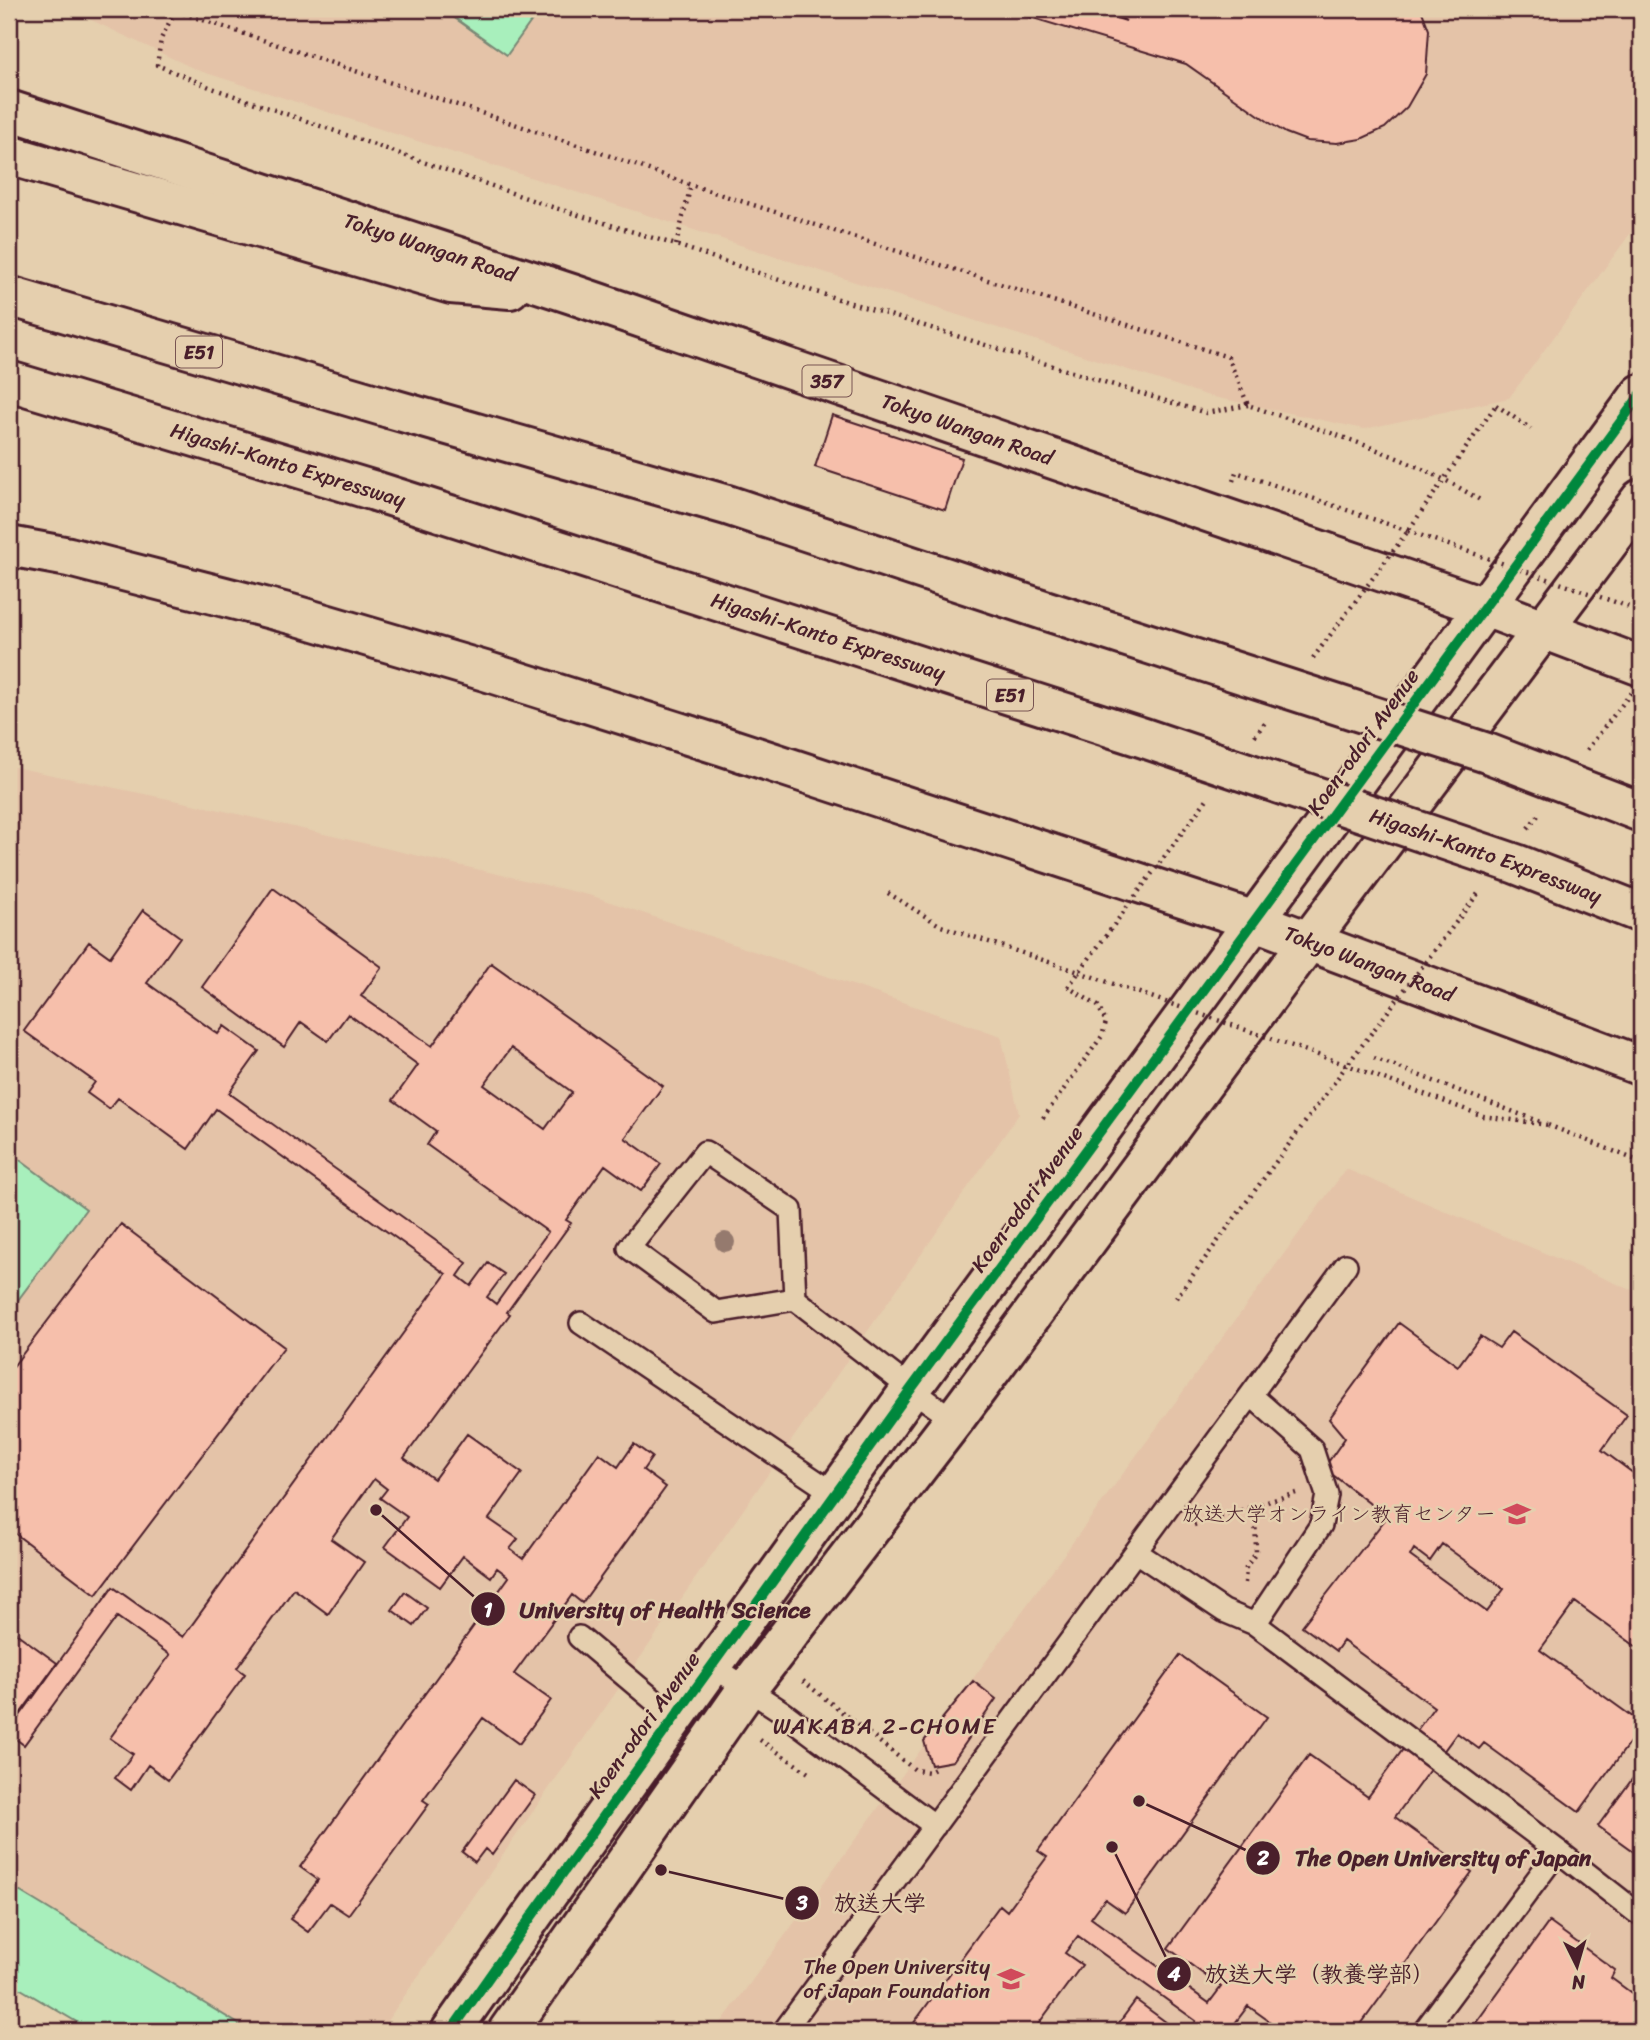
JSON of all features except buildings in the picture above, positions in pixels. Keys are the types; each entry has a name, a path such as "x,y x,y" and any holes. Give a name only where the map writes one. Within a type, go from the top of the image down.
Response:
{"main road":[{"name":"Tokyo Wangan Road","path":"9,110 572,294 1485,607 1641,666"},
{"path":"9,156 451,284 572,294"},
{"name":"E51","path":"9,296 727,505 1487,753 1641,812"},
{"name":"Higashi-Kanto Expressway","path":"9,381 375,491 1144,738 1516,864 1641,913"},
{"name":"Koen-odori Avenue","path":"451,2031 911,1389 1641,394"},
{"path":"508,2031 747,1689 954,1420 1641,499"},
{"path":"9,527 19,529 69,557"},
{"name":"Tokyo Wangan Road","path":"9,546 69,557 291,614 485,671 1072,859 1255,921 1641,1066"}],"lane":[{"path":"795,1299 791,1210 705,1152 629,1248 716,1312 795,1299 954,1420"},
{"path":"784,2031 1346,1265"},
{"path":"581,1323 835,1494"},
{"path":"1251,1395 1312,1449 1327,1495 1321,1525 1255,1624"},
{"path":"1140,1546 1224,1611 1255,1624 1636,1912 1641,1913"},
{"path":"579,1637 674,1717"},
{"path":"711,1665 781,1711 935,1826"},
{"path":"1424,2031 1558,1851"}],"path":[{"path":"1248,405 1228,357 691,185 172,10 161,39 157,65 212,88 432,166 803,288 1206,413 1248,405 1384,452 1453,483 1479,500"},
{"path":"676,245 691,185"},
{"path":"1408,531 1496,405 1531,429"},
{"path":"1236,472 1641,611"},
{"path":"888,892 941,926 1347,1065 1483,1116 1548,1125"},
{"path":"1043,1118 1102,1036 1106,1021 1098,1006 1068,987"},
{"path":"1374,1058 1641,1162"},
{"path":"1176,1298 1347,1065"},
{"path":"1140,1546 1324,1485"},
{"path":"1245,1584 1247,1567 1256,1553 1255,1506"},
{"path":"803,1681 915,1770 929,1772 937,1768"},
{"path":"760,1740 813,1776"}],"shaded area":[{"path":"68,9 1641,9 1641,219 1509,398 1364,429 1209,396 197,70"},
{"path":"9,766 207,807 593,896 1001,1036 1019,1114 380,2031 213,2031 9,1905"},
{"path":"1346,1169 1641,1294 1641,2031 715,2031"}],"green space":[{"path":"442,9 540,9 507,55"},
{"path":"9,1152 86,1209 9,1312"},
{"path":"9,1885 250,2031 184,2031 179,2028 173,2031 92,2031 9,1982"}],"cycle path":[{"path":"451,2031 911,1389 1641,394"}],"place":[{"name":"University of Health Science","path":"376,1510"},
{"name":"放送大学オンライン教育センター","path":"1517,1514"},
{"name":"The Open University of Japan","path":"1139,1801"},
{"name":"放送大学（教養学部）","path":"1112,1847"},
{"name":"放送大学","path":"661,1870"},
{"name":"The Open University of Japan Foundation","path":"1011,1979"}],"district":[{"name":"WAKABA 2-CHOME","path":"885,1726"}]}
